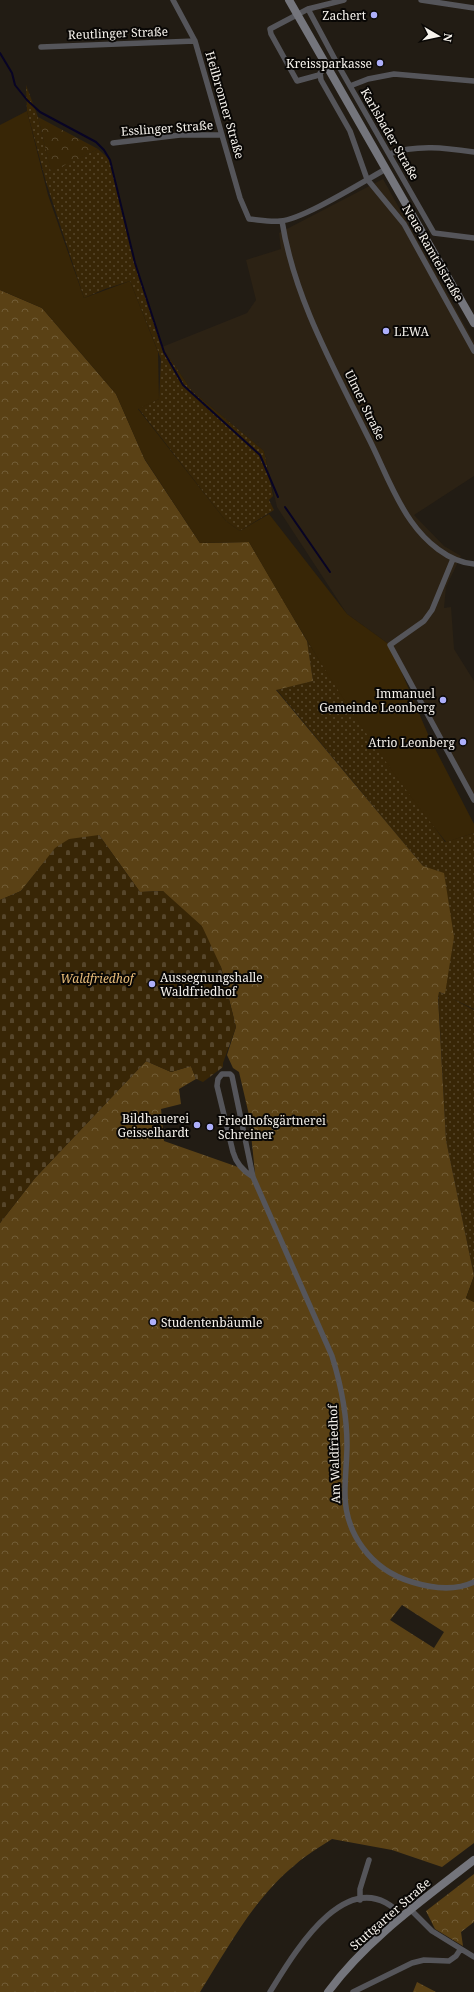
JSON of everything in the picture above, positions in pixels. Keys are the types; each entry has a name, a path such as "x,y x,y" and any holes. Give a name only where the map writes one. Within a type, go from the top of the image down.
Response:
{"main road":[{"name":"Neue Ramtelstraße","path":"289,0 474,323"},
{"name":"Stuttgarter Straße","path":"328,1992 352,1964 403,1917 434,1890 474,1860"}],"street":[{"name":"Heilbronner Straße","path":"172,0 195,41 240,198 249,219 282,221"},
{"path":"327,66 319,75 297,81 271,34 270,29 308,9 344,0"},
{"path":"421,0 474,8"},
{"name":"Karlsbader Straße","path":"308,9 434,233 474,238"},
{"name":"Reutlinger Straße","path":"41,47 195,41"},
{"path":"350,86 368,79 388,74 474,81"},
{"name":"Neue Ramtelstraße","path":"319,75 323,86 350,130 367,179 404,224 474,351"},
{"name":"Esslinger Straße","path":"113,143 180,135 222,135"},
{"path":"389,154 401,150 419,148 445,148 474,152"},
{"path":"282,221 311,210 386,169"},
{"name":"Ulmer Straße","path":"282,221 290,266 305,305 386,475 411,521 433,545 453,559 474,564"},
{"path":"453,559 432,610 424,621 390,645 474,800"},
{"name":"Am Waldfriedhof","path":"253,1177 244,1171 235,1159 217,1086 218,1079 222,1074 230,1074 235,1083 253,1177 332,1356 344,1407 347,1446 344,1493 350,1524 358,1541 365,1552 380,1567 406,1581 424,1586 447,1588 468,1585 474,1582"},
{"path":"360,1900 360,1889 369,1860"},
{"path":"270,1992 298,1949 322,1920 339,1907 360,1900 369,1899 384,1902 394,1908 403,1917"},
{"path":"411,1910 432,1931 460,1950 473,1956"},
{"path":"353,1992 412,1963 424,1960 448,1961 456,1956 460,1950"}],"shaded area":[{"path":"383,179 474,342 474,476 414,515 444,546 461,556 446,587 444,608 451,607 454,649 474,681 474,796 390,645 347,614 277,507 264,451 192,391 162,347 247,313 256,300 246,260 281,249 279,233"}],"green space":[{"path":"26,85 38,117 51,171 98,149 110,160 135,263 162,347 192,391 264,451 273,496 269,500 274,510 240,531 226,521 138,408 159,399 161,359 130,281 84,298 46,182 27,111"},
{"path":"27,111 48,195 84,298 130,281 158,352 159,399 138,409 226,521 240,531 269,514 347,614 390,645 430,739 474,824 474,833 446,842 392,771 342,696 249,542 200,543 144,458 116,394 42,308 0,290 0,125"},
{"path":"38,117 98,149 51,172"},
{"path":"0,290 42,308 116,394 145,460 200,543 249,542 307,641 313,681 276,690 423,866 444,873 454,937 445,994 439,992 438,997 446,1140 474,1276 466,1298 474,1302 474,1843 442,1867 392,1850 332,1839 299,1861 280,1878 254,1908 200,1992 0,1992 0,1223 35,1178 146,1061 171,1072 191,1066 196,1079 179,1089 181,1104 161,1109 164,1141 255,1173 249,1115 239,1072 233,1068 227,1055 236,1027 221,967 163,891 140,892 99,835 45,861 21,891 0,900","holes":["402,1605 444,1632 434,1648 390,1620"]},
{"path":"307,641 373,741 445,842 474,833 474,1009 451,998 474,1010 474,1276 446,1140 438,992 445,994 423,866 276,689 313,681"},
{"name":"Waldfriedhof","path":"99,835 140,892 163,891 202,926 221,967 236,1027 223,1063 223,1067 203,1082 196,1079 191,1066 171,1072 146,1061 35,1178 0,1223 0,900 21,891 55,848 69,839"},
{"path":"474,1276 474,1302 466,1298"},
{"path":"474,1874 474,1922 461,1932 463,1946 435,1929 426,1911"},
{"path":"417,1982 436,1992 413,1992"}],"waterway":[{"path":"0,53 12,73 15,85 27,100 40,112 96,142 104,150 110,160 135,263 164,352 183,385 260,455 278,497"},
{"path":"285,507 330,572"}],"place":[{"name":"Zachert","path":"374,15"},
{"name":"Kreissparkasse","path":"380,63"},
{"name":"LEWA","path":"386,331"},
{"name":"Immanuel Gemeinde Leonberg","path":"443,700"},
{"name":"Atrio Leonberg","path":"463,742"},
{"name":"Aussegnungshalle Waldfriedhof","path":"152,984"},
{"name":"Bildhauerei Geisselhardt","path":"197,1125"},
{"name":"Friedhofsgärtnerei Schreiner","path":"210,1127"},
{"name":"Studentenbäumle","path":"153,1322"}]}
